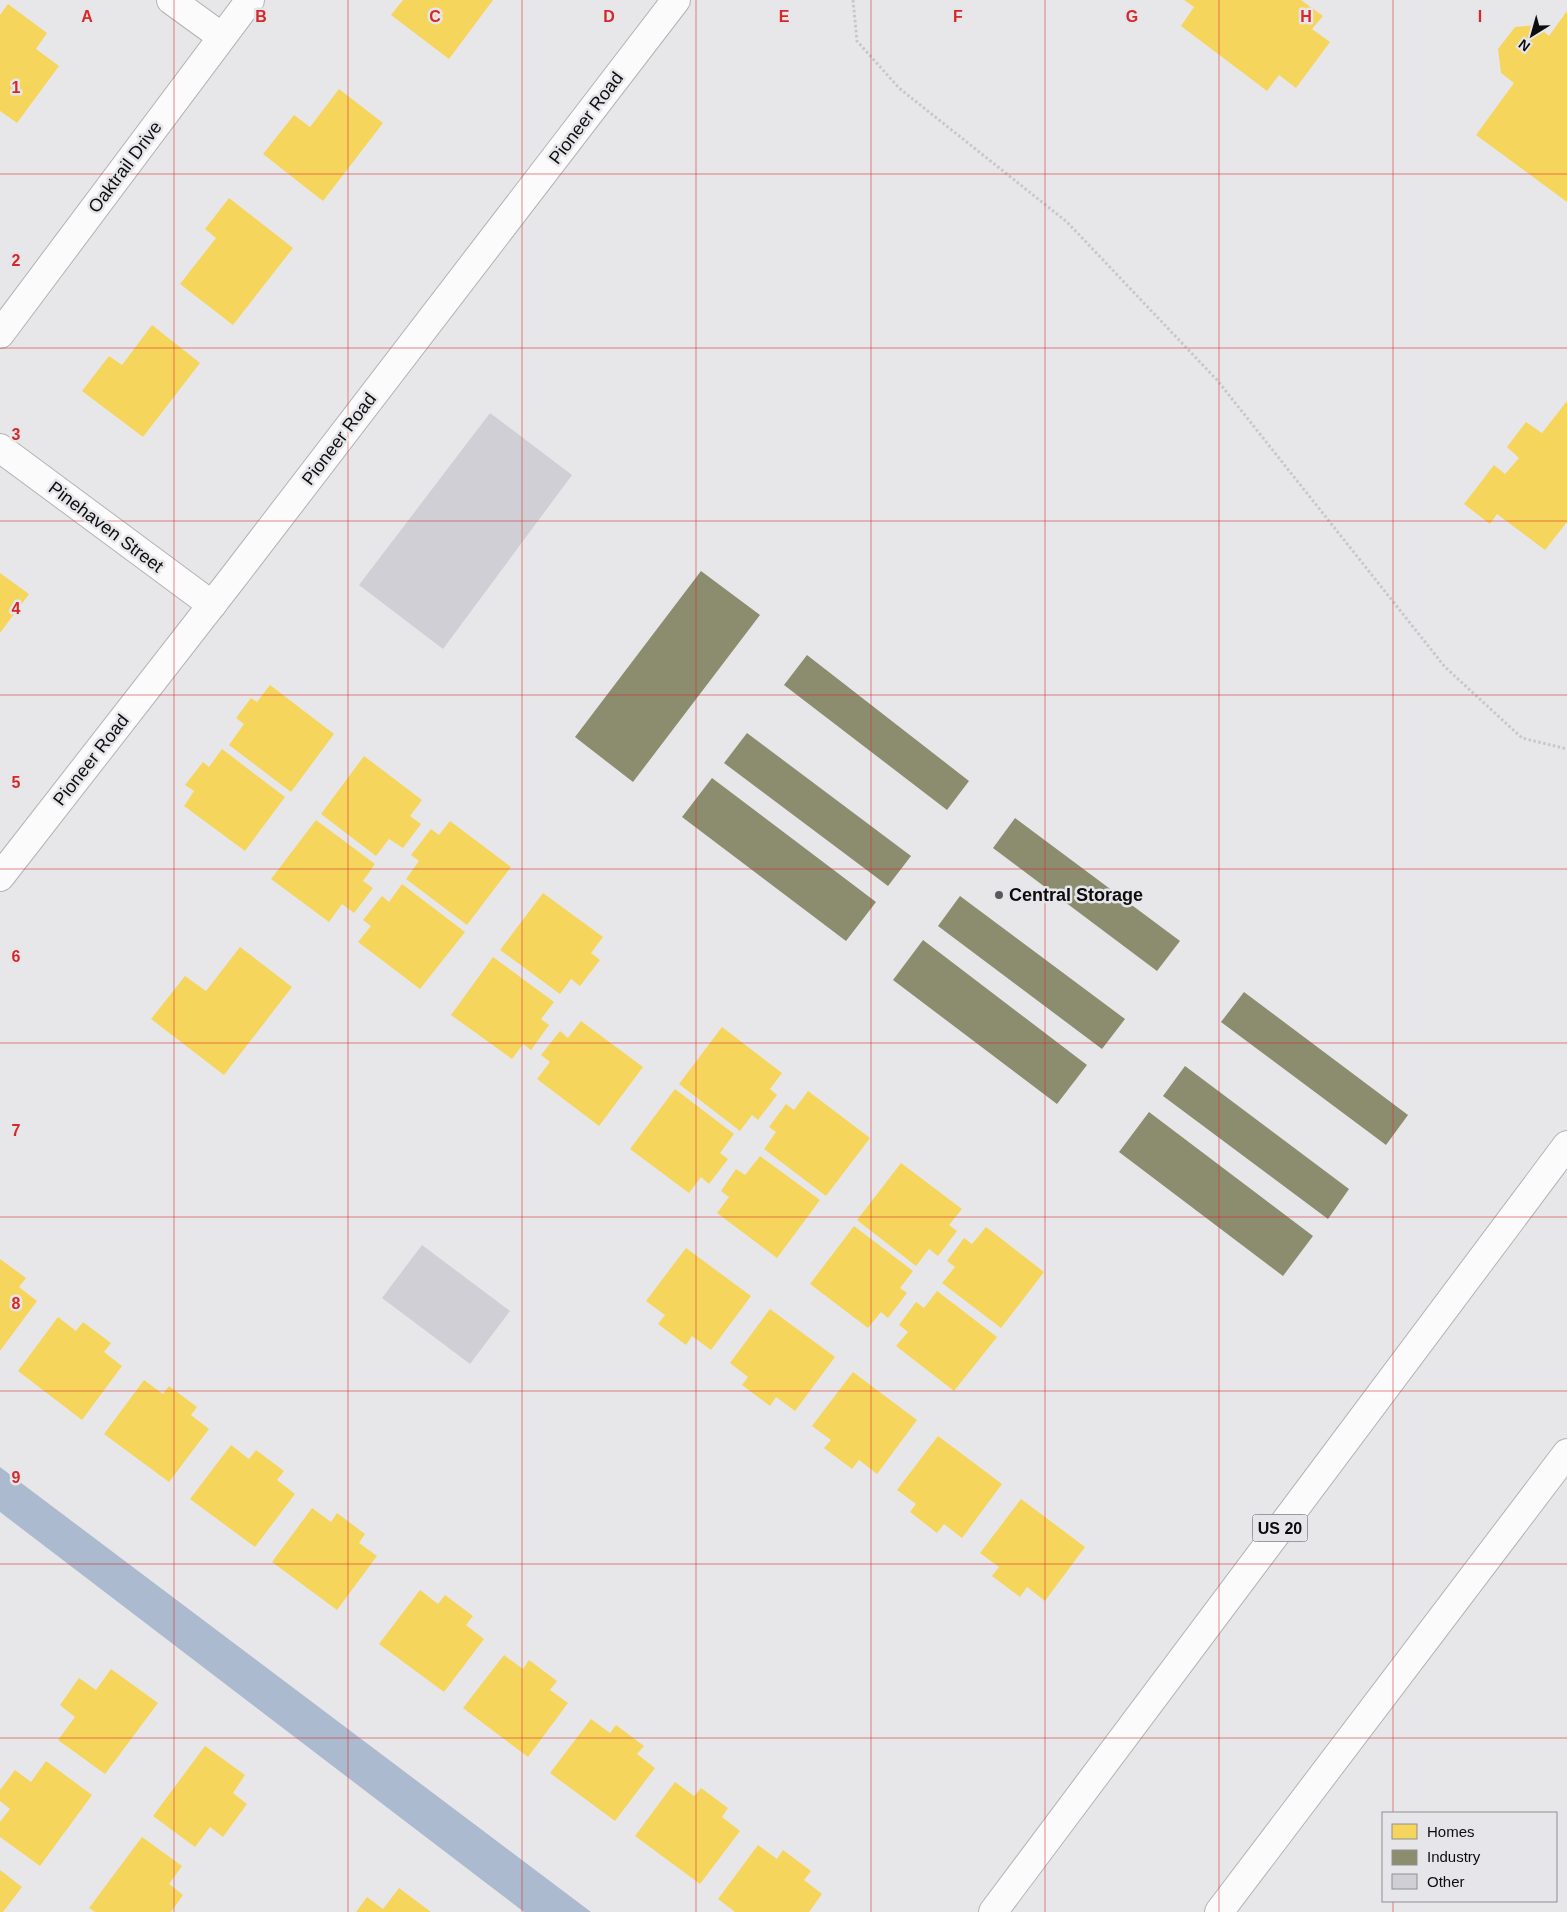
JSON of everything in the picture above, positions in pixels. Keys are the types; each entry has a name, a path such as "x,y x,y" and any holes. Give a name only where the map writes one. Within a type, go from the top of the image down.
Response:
{"main road":[{"path":"171,0 222,37"},
{"name":"Oaktrail Drive","path":"0,334 250,0"},
{"name":"Pioneer Road","path":"0,877 212,605 676,0"},
{"name":"Pinehaven Street","path":"0,448 212,605"},
{"name":"US 20","path":"993,1912 1567,1145"},
{"path":"1219,1912 1567,1454"}],"path":[{"path":"853,0 857,41 899,88 1067,222 1217,380 1445,667 1522,738 1567,749"}],"water":[{"path":"0,1467 591,1912 524,1912 0,1512"}],"building: Homes":[{"path":"403,0 493,0 449,59 391,15"},
{"path":"1184,0 1301,0 1323,16 1312,29 1330,42 1296,88 1279,75 1267,91 1181,26 1194,7"},
{"path":"8,4 47,33 36,49 59,66 17,123 0,111 0,15"},
{"path":"1567,11 1567,202 1476,135 1514,83 1501,73 1498,49 1515,27 1536,25 1549,36"},
{"path":"339,89 383,123 323,201 263,154 294,115 310,127"},
{"path":"229,198 293,248 233,325 180,284 216,238 205,229"},
{"path":"152,325 200,363 143,437 82,391 109,356 122,365"},
{"path":"1567,401 1567,522 1545,550 1497,514 1490,524 1464,504 1494,465 1505,474 1519,458 1507,447 1526,422 1542,433"},
{"path":"0,573 29,594 0,633"},
{"path":"270,685 334,734 291,792 229,745 244,724 236,718 251,698 257,702"},
{"path":"222,749 285,797 245,851 184,806 194,791 185,785 203,762 209,767"},
{"path":"364,756 422,800 410,816 421,824 403,848 389,839 376,856 321,814"},
{"path":"316,820 375,864 363,881 373,888 354,913 342,904 329,922 271,879"},
{"path":"450,821 511,867 467,925 406,879 419,861 411,855 431,829 439,835"},
{"path":"402,884 465,932 420,989 358,942 371,926 363,920 382,896 389,902"},
{"path":"543,893 603,937 591,953 600,960 580,986 571,979 560,994 500,950"},
{"path":"240,947 292,987 224,1075 151,1019 185,976 206,991"},
{"path":"493,957 554,1002 541,1019 549,1025 531,1050 523,1044 512,1059 451,1015"},
{"path":"581,1021 643,1067 599,1126 537,1079 550,1062 541,1055 560,1031 568,1038"},
{"path":"722,1027 782,1073 770,1089 777,1095 758,1120 752,1115 740,1131 679,1084"},
{"path":"675,1089 734,1134 720,1153 728,1159 709,1184 701,1177 689,1193 630,1149"},
{"path":"808,1091 870,1138 826,1196 764,1149 776,1132 769,1127 786,1104 794,1110"},
{"path":"760,1156 820,1200 777,1258 717,1213 729,1197 721,1191 736,1169 745,1175"},
{"path":"901,1163 962,1209 949,1225 957,1231 938,1256 929,1249 916,1266 857,1220"},
{"path":"854,1226 913,1271 900,1288 907,1293 888,1318 881,1312 868,1328 810,1284"},
{"path":"986,1227 1044,1272 1001,1328 942,1283 955,1267 947,1261 964,1238 972,1244"},
{"path":"686,1248 751,1296 711,1350 692,1336 686,1345 658,1324 665,1315 646,1301"},
{"path":"0,1259 26,1278 19,1287 37,1301 0,1351"},
{"path":"937,1291 997,1337 954,1391 896,1346 908,1332 899,1325 916,1302 924,1308"},
{"path":"770,1309 835,1357 795,1411 776,1397 770,1406 742,1385 748,1377 730,1363"},
{"path":"58,1317 76,1331 83,1322 111,1343 104,1352 122,1366 82,1420 18,1371"},
{"path":"853,1372 917,1420 877,1474 859,1460 852,1469 824,1448 831,1440 812,1426"},
{"path":"144,1380 163,1394 169,1386 197,1407 191,1415 209,1429 169,1482 104,1434"},
{"path":"938,1436 1002,1484 962,1538 944,1524 937,1533 910,1512 916,1504 897,1490"},
{"path":"231,1445 249,1459 256,1450 284,1471 277,1480 295,1494 255,1547 190,1499"},
{"path":"1021,1499 1085,1547 1045,1601 1027,1587 1020,1597 992,1576 999,1567 980,1553"},
{"path":"312,1508 331,1522 337,1513 365,1534 359,1543 377,1556 337,1610 272,1562"},
{"path":"420,1590 438,1604 445,1595 473,1616 466,1625 484,1639 444,1692 379,1644"},
{"path":"504,1655 523,1669 529,1660 557,1681 550,1690 568,1703 528,1757 463,1708"},
{"path":"111,1669 158,1703 105,1774 58,1740 75,1717 60,1705 79,1678 96,1690"},
{"path":"591,1719 610,1733 616,1725 644,1746 637,1754 655,1768 615,1821 550,1773"},
{"path":"205,1746 245,1775 233,1793 247,1804 223,1837 210,1827 195,1847 153,1816"},
{"path":"46,1761 92,1795 40,1866 0,1837 0,1822 10,1809 0,1801 0,1790 15,1770 31,1782"},
{"path":"675,1782 694,1796 701,1788 728,1808 722,1817 740,1831 700,1884 635,1836"},
{"path":"142,1837 182,1866 169,1884 183,1895 171,1912 95,1912 89,1908"},
{"path":"758,1845 777,1859 783,1850 811,1871 804,1880 822,1894 809,1912 735,1912 718,1899"},
{"path":"0,1870 22,1887 3,1912 0,1912"},
{"path":"399,1888 431,1912 356,1912 367,1897 383,1909"}],"building: Industry":[{"path":"701,571 760,615 633,782 575,737"},
{"path":"807,655 969,781 947,810 784,685"},
{"path":"747,733 911,856 888,886 724,763"},
{"path":"712,778 876,902 846,941 682,817"},
{"path":"1015,818 1180,941 1157,971 993,848"},
{"path":"960,896 1125,1019 1102,1049 938,926"},
{"path":"923,940 1087,1065 1057,1104 893,980"},
{"path":"1244,992 1408,1115 1386,1145 1221,1022"},
{"path":"1185,1066 1349,1189 1328,1219 1163,1096"},
{"path":"1149,1112 1313,1236 1283,1276 1119,1152"}],"building: Other":[{"path":"490,413 572,475 443,649 359,585"},
{"path":"422,1245 510,1311 470,1364 382,1298"}],"place":[{"name":"Central Storage","path":"999,895"}]}
